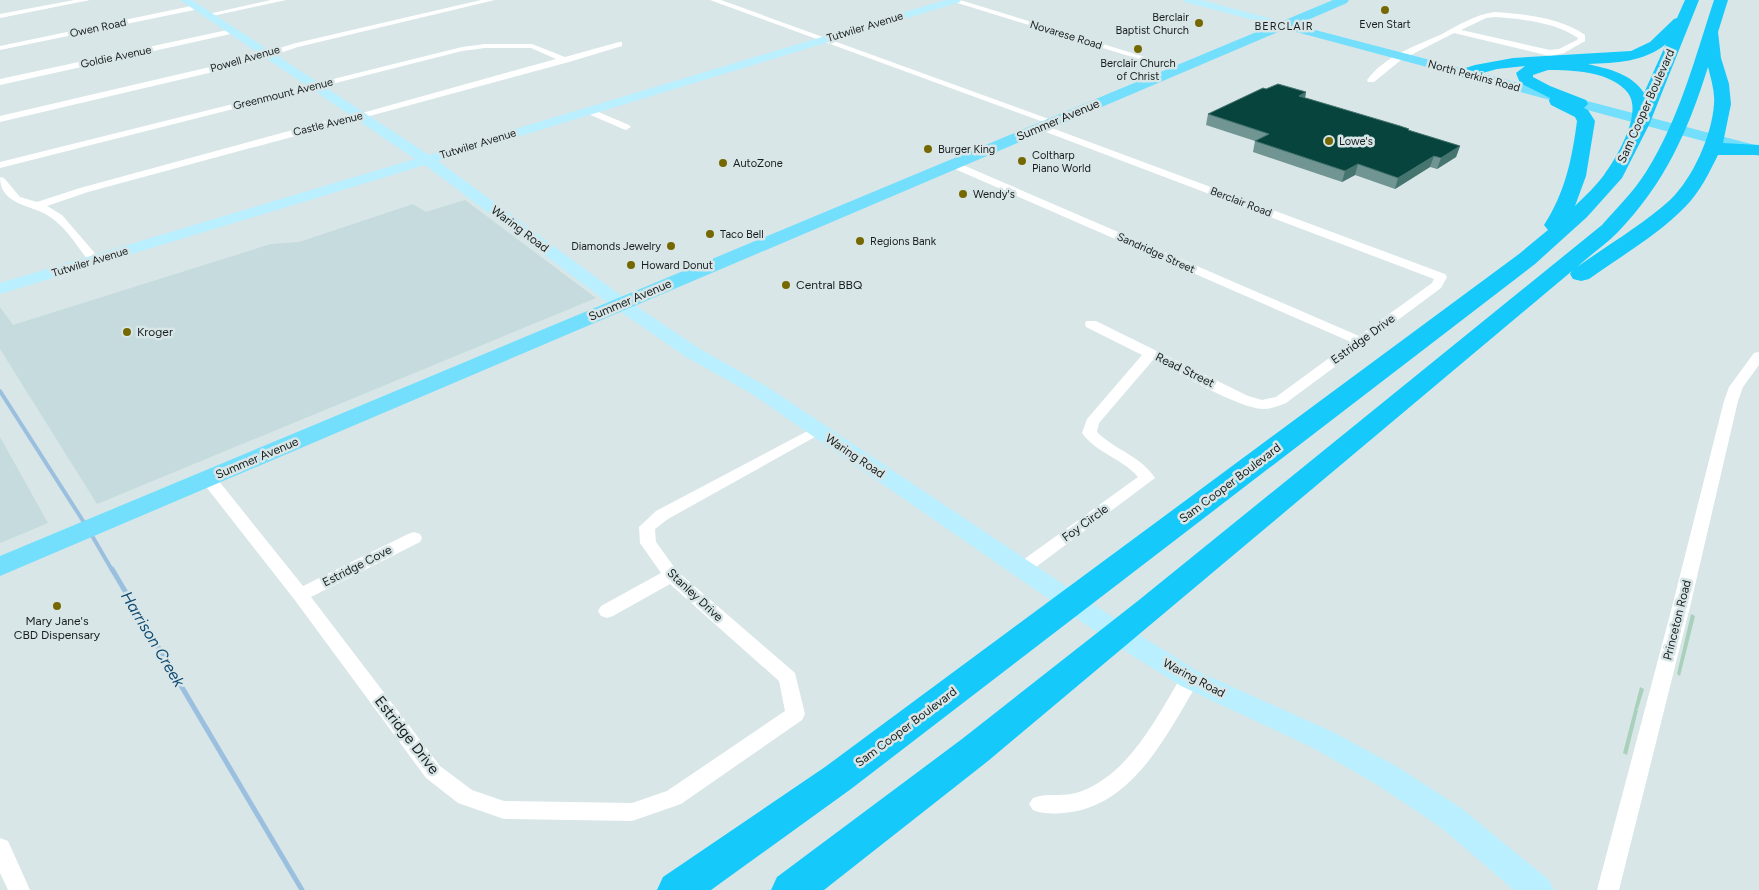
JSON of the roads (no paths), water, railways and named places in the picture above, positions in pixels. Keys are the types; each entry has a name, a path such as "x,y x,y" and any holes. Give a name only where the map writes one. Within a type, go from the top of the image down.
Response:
{"highway":[{"path":"792,890 975,750 1088,659 1522,304 1610,229 1639,195 1661,163 1674,135 1721,0"},
{"path":"1465,73 1478,68 1508,63 1613,58 1636,55 1656,44 1689,8"},
{"name":"Sam Cooper Boulevard","path":"678,890 838,778 1106,577 1533,253 1580,213 1612,178 1630,147 1689,8"},
{"path":"1522,304 1561,288 1650,226 1678,204 1696,180 1715,143 1723,104 1721,84 1713,58 1712,27"},
{"path":"1580,104 1526,80 1524,73 1531,67 1560,65 1592,70 1613,76 1627,83 1635,90 1641,103 1640,124"},
{"path":"1533,253 1566,208 1575,185 1586,121 1582,114 1539,93"},
{"path":"1715,143 1758,151"}],"main road":[{"name":"Summer Avenue","path":"0,567 1343,0"},
{"name":"North Perkins Road","path":"1284,25 1614,113 1715,143"}],"street":[{"path":"0,16 86,0"},
{"name":"Waring Road","path":"185,0 427,160 621,304 693,353 742,379 1126,639 1190,678 1364,761 1406,787 1456,822 1538,890"},
{"path":"208,15 282,0"},
{"name":"Powell Avenue","path":"0,119 239,63 303,43 491,0"},
{"name":"Berclair Road","path":"714,0 1047,124 1441,277"},
{"name":"Tutwiler Avenue","path":"0,290 954,0"},
{"name":"Novarese Road","path":"954,0 1180,69"},
{"name":"North Perkins Road","path":"1189,0 1284,25"},
{"name":"Owen Road","path":"0,48 196,8"},
{"path":"1371,80 1376,73 1403,56 1454,31 1491,14 1510,15 1574,30 1582,37 1581,40 1566,50 1550,53 1454,31"},
{"name":"Goldie Avenue","path":"0,82 232,31"},
{"name":"Castle Avenue","path":"37,206 93,188 329,123 363,116 619,44"},
{"name":"Greenmount Avenue","path":"0,165 471,47 532,46 566,60"},
{"path":"589,111 626,127"},
{"name":"Sandridge Street","path":"952,164 1359,342"},
{"path":"0,180 13,197 52,213 95,260"},
{"name":"Estridge Drive","path":"1281,400 1437,285 1441,277"},
{"name":"Read Street","path":"1091,324 1252,403 1268,405 1281,400"},
{"name":"Foy Circle","path":"1022,569 1147,478 1141,468 1098,442 1089,433 1092,422 1151,353"},
{"name":"Princeton Road","path":"1608,890 1681,607 1731,401 1736,387 1759,356"},
{"name":"Stanley Drive","path":"795,714 788,678 671,575 648,543 647,527 662,514 817,430"},
{"name":"Estridge Drive","path":"208,479 300,595 433,772 465,797 504,810 632,812 674,798 795,714"},
{"name":"Estridge Cove","path":"300,595 414,538"},
{"path":"608,611 671,575"},
{"path":"1040,804 1074,802 1089,798 1116,780 1130,767 1155,735 1190,678"},
{"path":"0,848 20,890"}],"waterway":[{"name":"Harrison Creek","path":"0,391 85,524"},
{"name":"Harrison Creek","path":"91,534 112,570"},
{"name":"Harrison Creek","path":"112,569 302,890"}],"place":[{"name":"Even Start","path":"1385,10"},
{"name":"Berclair Baptist Church","path":"1199,23"},
{"name":"Berclair Church of Christ","path":"1138,49"},
{"name":"Lowe's","path":"1329,141"},
{"name":"Burger King","path":"928,149"},
{"name":"Coltharp Piano World","path":"1022,161"},
{"name":"AutoZone","path":"723,163"},
{"name":"Wendy's","path":"963,194"},
{"name":"Taco Bell","path":"710,234"},
{"name":"Regions Bank","path":"860,241"},
{"name":"Diamonds Jewelry","path":"671,246"},
{"name":"Howard Donut","path":"631,265"},
{"name":"Central BBQ","path":"786,285"},
{"name":"Kroger","path":"127,332"},
{"name":"Mary Jane's CBD Dispensary","path":"57,606"}],"district":[{"name":"BERCLAIR","path":"1284,26"}]}
